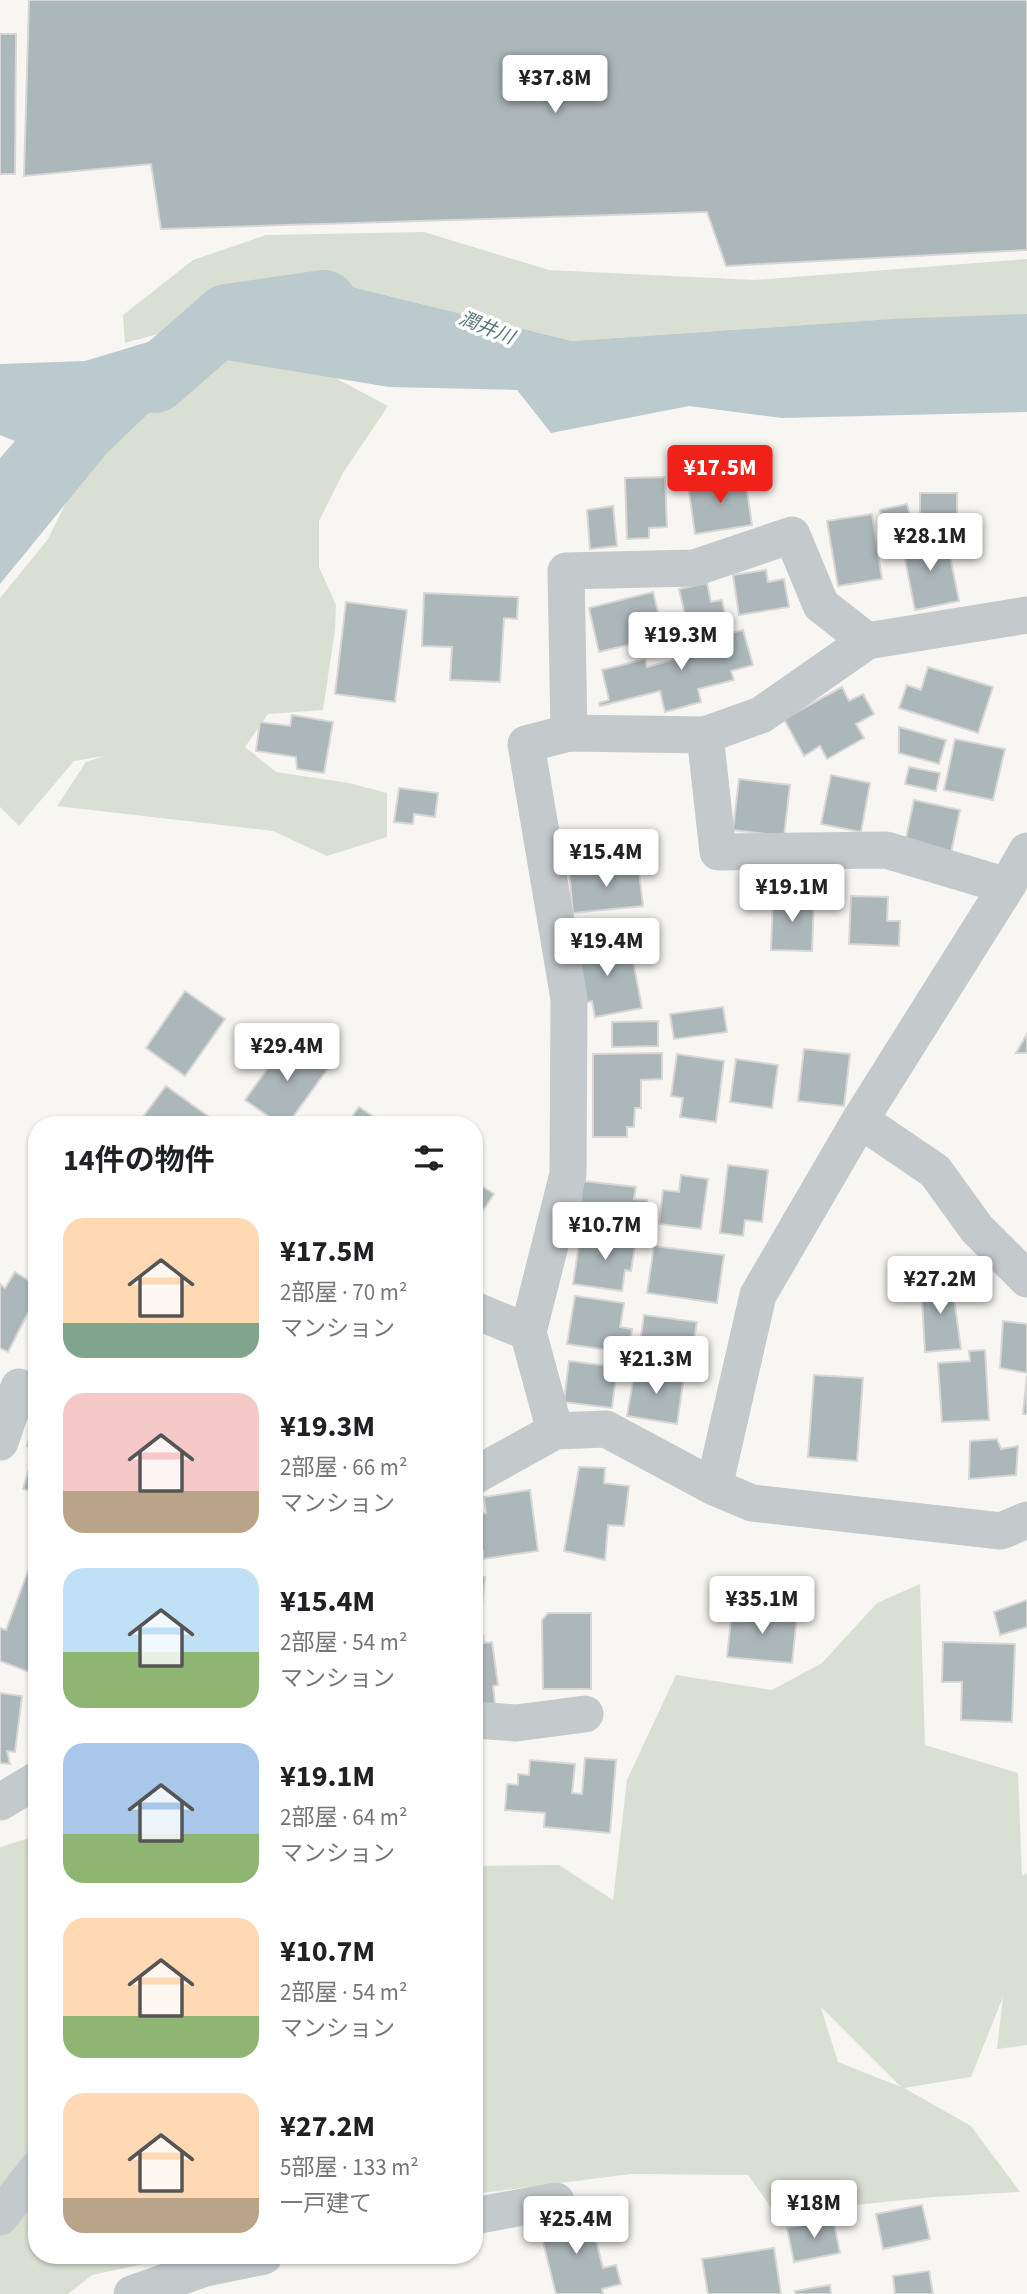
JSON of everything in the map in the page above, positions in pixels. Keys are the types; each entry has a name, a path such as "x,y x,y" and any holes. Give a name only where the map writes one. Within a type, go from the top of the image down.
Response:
{"street":[{"path":"569,733 566,570 694,568 792,535 821,605 867,641"},
{"path":"555,1430 528,1332 568,1174 569,999 526,744 569,733 705,735 761,715 867,641 1027,615"},
{"path":"705,735 718,852 886,850 1007,886"},
{"path":"714,1487 758,1295 860,1120 1027,850"},
{"path":"860,1120 935,1171 977,1229 1027,1279"},
{"path":"483,1314 528,1332"},
{"path":"0,1442 18,1384"},
{"path":"483,1471 555,1430 606,1429 714,1487 752,1503 1018,1529"},
{"path":"483,1721 516,1723 585,1714"},
{"path":"0,1802 28,1785"},
{"path":"0,2217 28,2181"},
{"path":"483,2214 556,2201"},
{"path":"132,2294 205,2268 225,2264"}],"shaded area":[{"path":"424,232 549,270 754,280 1027,259 1027,316 879,320 572,341 340,284 125,343 123,315 193,260 266,235"},
{"path":"207,357 324,372 388,406 343,473 319,521 319,567 336,605 323,710 268,714 245,747 276,772 349,783 387,793 387,837 327,856 273,831 57,806 86,762 104,756 74,761 19,826 0,807 0,598 48,539 84,467"},
{"path":"920,1584 925,1745 1018,1773 1022,1876 1027,1873 1027,2045 997,2049 1003,1997 971,2077 904,2088 971,2126 1020,2192 934,2197 775,2213 748,2175 630,2174 483,2193 483,1866 559,1865 613,1900 627,1780 676,1675 772,1690 822,1663 877,1603","holes":["821,2008 822,2008 901,2087 838,2062"]},
{"path":"28,1839 28,2264 144,2264 92,2275 68,2294 0,2294 0,1847"}],"water":[{"path":"340,284 572,341 891,319 1027,314 1027,412 782,418 689,406 551,433 517,390 389,387 207,357 107,453 0,584 0,458 15,441 0,435 0,364 85,361"}],"building":[{"path":"29,0 1027,0 1027,250 726,266 707,212 161,229 151,164 24,176"},
{"path":"0,34 16,34 15,174 0,174"},
{"path":"665,477 667,527 649,528 649,538 627,539 625,478"},
{"path":"745,477 752,525 695,534 688,485"},
{"path":"920,493 957,493 957,517 920,517"},
{"path":"907,504 914,531 887,537 880,510"},
{"path":"613,506 617,546 590,549 587,510"},
{"path":"872,514 882,579 838,586 827,521"},
{"path":"946,536 959,601 915,610 902,544"},
{"path":"766,570 768,582 784,579 789,607 739,615 733,575"},
{"path":"707,583 711,602 722,600 726,620 688,628 679,589"},
{"path":"653,592 664,636 599,652 589,608"},
{"path":"424,593 518,597 517,619 504,618 500,682 450,680 452,647 422,646"},
{"path":"346,602 407,610 395,702 335,694"},
{"path":"743,630 753,665 731,671 734,680 698,689 701,702 665,712 660,691 600,706 599,703 609,700 602,670 645,659 647,667 673,660 674,648"},
{"path":"928,667 993,687 978,733 899,708 907,685 921,690"},
{"path":"842,687 849,701 863,694 874,714 856,724 864,738 827,759 820,746 804,756 784,719"},
{"path":"292,715 333,722 324,773 297,769 296,757 256,751 260,722 290,726"},
{"path":"899,727 946,740 939,764 899,753"},
{"path":"955,739 1005,749 993,800 944,790"},
{"path":"909,767 940,773 936,791 905,784"},
{"path":"831,775 870,783 861,832 821,824"},
{"path":"739,779 790,785 784,836 733,830"},
{"path":"399,788 438,793 435,817 414,814 413,824 394,822"},
{"path":"914,800 960,810 950,857 904,848"},
{"path":"638,864 643,906 573,913 569,871"},
{"path":"851,896 888,897 887,921 900,921 899,946 849,944"},
{"path":"773,897 814,898 812,951 771,950"},
{"path":"629,940 642,1008 595,1017 592,1001 580,1004 570,951"},
{"path":"185,991 225,1019 185,1076 146,1048"},
{"path":"723,1007 727,1032 674,1039 670,1014"},
{"path":"658,1021 658,1046 612,1047 612,1022"},
{"path":"1027,1034 1027,1053 1016,1053"},
{"path":"289,1039 329,1067 294,1116 268,1116 245,1100"},
{"path":"804,1049 850,1054 844,1106 798,1101"},
{"path":"662,1053 662,1079 641,1080 641,1108 635,1108 634,1127 627,1127 627,1137 593,1137 593,1054"},
{"path":"677,1054 724,1061 716,1122 680,1117 683,1098 671,1096"},
{"path":"736,1059 778,1065 772,1108 730,1102"},
{"path":"166,1086 208,1116 144,1116"},
{"path":"359,1107 372,1116 352,1116"},
{"path":"728,1165 768,1170 762,1222 745,1220 743,1236 720,1233"},
{"path":"681,1175 708,1179 701,1229 659,1224 663,1190 679,1192"},
{"path":"583,1181 636,1187 634,1199 647,1200 644,1229 578,1221"},
{"path":"483,1187 494,1194 483,1210"},
{"path":"599,1233 636,1239 631,1271 625,1270 622,1291 573,1284 579,1244 597,1246"},
{"path":"654,1246 724,1255 717,1303 647,1293"},
{"path":"15,1272 28,1280 28,1313 8,1352 0,1348 0,1284 5,1288"},
{"path":"951,1277 961,1349 925,1352 921,1283"},
{"path":"575,1296 624,1303 620,1327 632,1329 629,1353 567,1344"},
{"path":"644,1315 697,1322 690,1364 638,1357"},
{"path":"1003,1321 1027,1324 1027,1373 1000,1368"},
{"path":"985,1350 989,1420 942,1422 938,1363 970,1361 969,1351"},
{"path":"569,1361 617,1367 612,1408 564,1402"},
{"path":"635,1369 684,1376 677,1424 627,1416"},
{"path":"814,1375 863,1378 857,1461 808,1457"},
{"path":"1027,1375 1027,1414 1023,1414"},
{"path":"997,1439 1001,1449 1018,1446 1016,1475 969,1479 970,1441"},
{"path":"579,1467 605,1468 604,1483 629,1486 624,1526 608,1525 605,1560 564,1551"},
{"path":"28,1472 28,1490 23,1489"},
{"path":"530,1490 538,1551 483,1559 483,1514 486,1513 484,1497"},
{"path":"28,1571 28,1672 0,1661 0,1628 6,1630"},
{"path":"1027,1600 1027,1627 1000,1635 994,1612"},
{"path":"732,1610 797,1616 792,1663 727,1657"},
{"path":"548,1613 591,1613 591,1689 543,1689 542,1620"},
{"path":"483,1635 484,1643 492,1642 498,1685 493,1686 495,1705 483,1707"},
{"path":"943,1642 1015,1644 1012,1722 961,1720 962,1682 942,1682"},
{"path":"0,1693 22,1696 15,1752 7,1751 10,1764 0,1763"},
{"path":"585,1758 616,1760 610,1833 544,1827 545,1813 505,1810 507,1784 518,1785 518,1774 529,1775 530,1760 575,1764 572,1793 582,1794"},
{"path":"922,2205 930,2239 883,2249 876,2214"},
{"path":"588,2209 603,2268 616,2265 621,2284 602,2289 603,2294 556,2294 538,2222"},
{"path":"833,2218 840,2253 794,2262 787,2228"},
{"path":"774,2248 781,2294 708,2294 702,2259"},
{"path":"929,2271 933,2294 895,2294 893,2276"},
{"path":"830,2285 831,2294 796,2294 795,2291"}],"waterway":[{"name":"潤井川","path":"155,380 227,317 324,303"}]}
